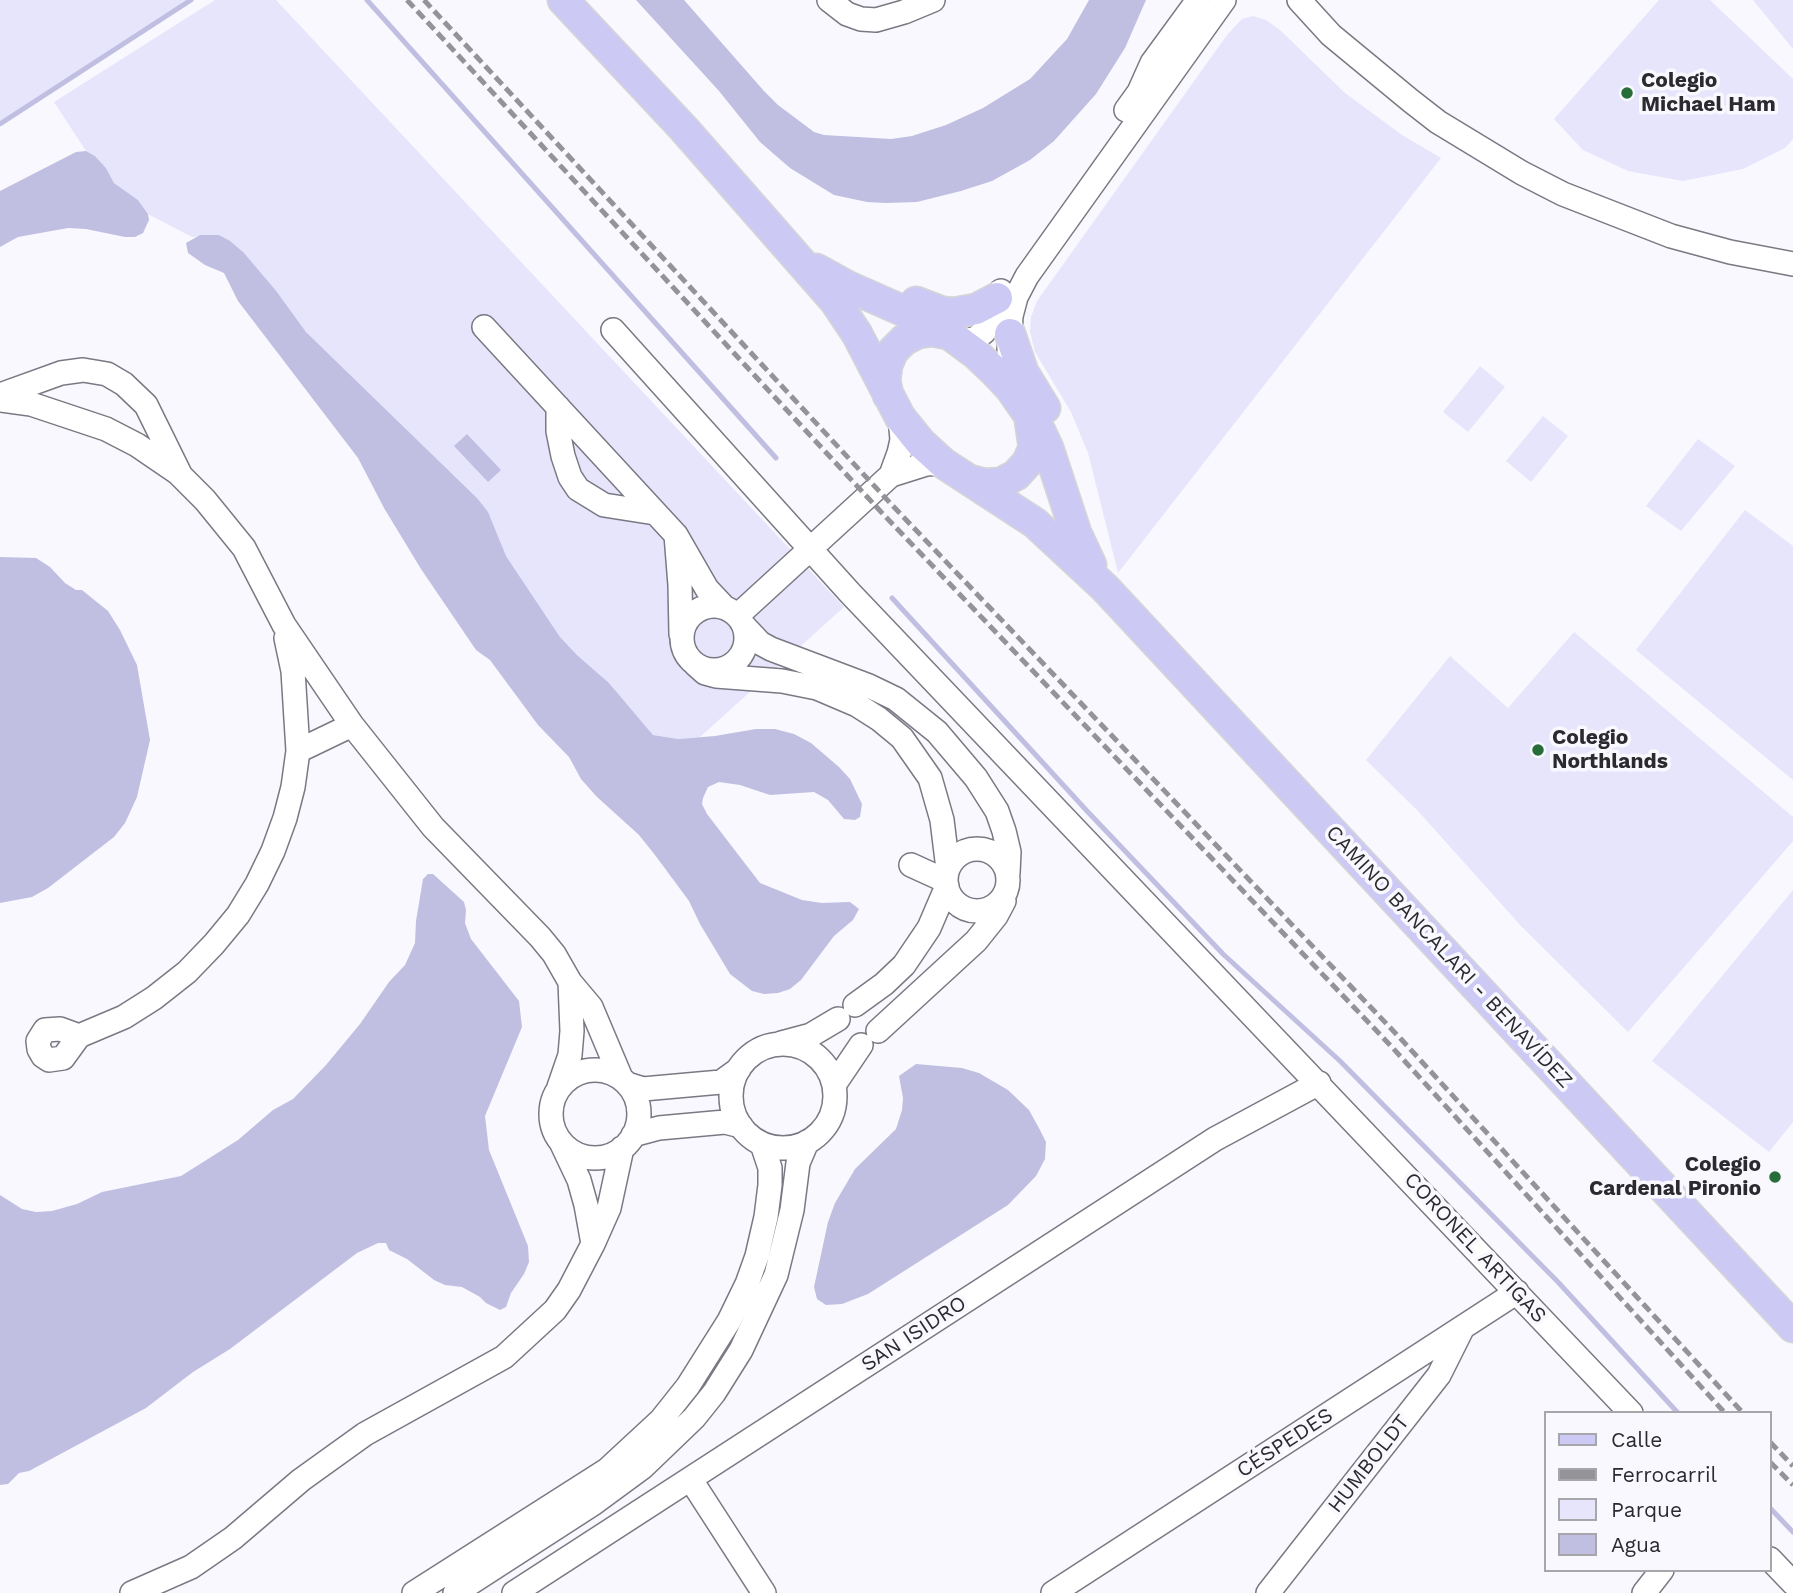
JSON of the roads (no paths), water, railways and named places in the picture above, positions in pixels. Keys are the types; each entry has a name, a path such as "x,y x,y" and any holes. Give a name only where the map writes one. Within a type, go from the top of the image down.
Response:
{"main road":[{"name":"CAMINO BANCALARI - BENAVÍDEZ","path":"563,0 684,129 798,257 848,319 894,406 921,443 943,463 1035,523 1105,588 1793,1326"},
{"name":"CAMINO BANCALARI - BENAVÍDEZ","path":"798,257 847,286 924,320 955,339 976,354 1011,389 1048,448 1083,551 1105,588"},
{"path":"847,286 901,296 942,312 954,313 976,309 997,298"},
{"path":"894,406 884,380 893,351 904,340 918,333 933,331 955,339"},
{"path":"1010,334 1023,372 1063,439 1072,480 1072,518"},
{"path":"968,480 984,484 1001,483 1016,475 1027,463 1034,448 1029,416"}],"street":[{"path":"829,0 847,14 860,19 876,20 933,0"},
{"path":"955,339 976,338 984,332 997,298 1009,277 1139,92 1152,63 1198,0"},
{"path":"1011,389 1011,316 1016,297 1027,276 1224,0"},
{"path":"1299,0 1331,35 1411,102 1438,122 1522,173 1563,194 1671,236 1730,252 1793,264"},
{"path":"484,327 676,535 707,589 760,643 896,699 937,732 976,778 996,811 1009,852 1007,882 996,916 976,941 869,1038 834,1085"},
{"name":"CORONEL ARTIGAS","path":"613,330 869,613 1629,1411"},
{"path":"0,398 61,373 83,370 112,376 146,405 181,477"},
{"path":"0,398 31,404 106,429 137,445 181,477 205,500 244,548 284,625 352,726 433,827 554,954 570,982 591,1007 624,1081 638,1105 638,1120 628,1142 609,1209 569,1290 555,1310 504,1357 365,1434 301,1480 233,1538 191,1567 132,1593"},
{"path":"891,475 902,440 894,406"},
{"path":"558,407 558,431 564,456 570,477 578,489 604,505 655,513"},
{"path":"735,616 891,475 926,464 943,463"},
{"path":"558,1091 575,1075 590,1070 607,1072 643,1088 721,1082 752,1054 811,1035 847,1012 904,965 929,928 947,879 958,856 968,850 990,852 1000,858 1007,882 1001,900 992,907 975,911 959,905 951,897 947,879 942,820 930,778 902,738 879,719 857,705 817,688 782,681 716,676 705,673 696,665 684,651 681,638 676,535"},
{"path":"681,638 686,621 694,612 711,606 735,616 746,637 744,649 734,663 718,670 696,665"},
{"path":"79,1036 124,1017 154,998 196,962 238,915 273,851 293,787 298,751 293,671 284,625"},
{"path":"298,751 352,726"},
{"path":"911,864 947,879"},
{"path":"570,982 570,1055 551,1115 559,1139 579,1180 593,1244"},
{"path":"884,984 905,1007"},
{"path":"762,1144 790,1148 807,1142 823,1130 832,1114 834,1085 827,1068 815,1055 799,1046 780,1043"},
{"path":"454,1593 613,1477 688,1386 723,1332 747,1284 766,1217 771,1168 762,1144 741,1126 732,1108 732,1088 738,1069"},
{"name":"SAN ISIDRO","path":"514,1593 1215,1139 1319,1083"},
{"path":"559,1139 570,1150 585,1156 600,1157 659,1128 725,1122 741,1126"},
{"path":"414,1593 659,1453 694,1418 714,1393 741,1350 776,1275 792,1210 798,1163 807,1142"},
{"name":"CÉSPEDES","path":"1053,1593 1517,1292"},
{"name":"HUMBOLDT","path":"1268,1593 1439,1375 1462,1329"},
{"path":"691,1480 764,1593"},
{"path":"1772,1561 1793,1583"},
{"path":"1644,1593 1660,1572"}],"water":[{"path":"636,0 684,0 764,91 814,132 891,139 912,136 946,125 983,108 1030,79 1067,39 1089,0 1146,0 1125,48 1096,94 1054,141 1030,160 992,181 961,191 917,202 886,203 834,195 790,168 760,142 719,91"},
{"path":"86,151 95,156 114,183 138,200 148,214 149,220 143,233 135,237 125,237 68,228 18,237 0,247 0,191 76,152"},
{"path":"200,235 219,235 244,253 306,332 477,498 488,512 506,556 560,637 609,683 653,735 678,739 775,729 794,734 811,743 850,779 862,804 860,817 855,820 844,819 828,800 814,792 770,795 740,785 719,782 708,787 703,798 702,804 707,814 760,883 802,900 822,903 850,902 859,909 853,920 834,936 801,980 790,989 764,994 752,991 730,974 689,901 655,855 639,835 581,779 569,757 538,725 490,660 476,650 421,569 358,458 238,301 224,273 205,265 188,253 186,243"},
{"path":"467,434 501,470 488,482 454,446"},
{"path":"0,557 36,558 50,567 65,583 76,590 82,590 108,611 137,665 150,740 137,797 125,823 114,837 48,888 32,897 0,903"},
{"path":"428,874 433,874 464,902 465,923 471,939 519,1001 522,1027 485,1116 489,1150 528,1246 529,1262 506,1307 500,1310 462,1287 445,1285 434,1280 407,1259 389,1250 386,1243 378,1243 357,1253 230,1349 193,1372 146,1408 29,1471 19,1473 8,1484 0,1485 0,1195 22,1209 52,1211 77,1204 102,1192 181,1176 238,1140 273,1110 293,1099 326,1065 405,965 415,943 423,879"},
{"path":"916,1064 962,1068 979,1073 1008,1090 1029,1110 1040,1130 1046,1142 1045,1159 1036,1176 1008,1205 868,1294 842,1304 826,1305 817,1299 814,1287 828,1222 835,1203 855,1169 896,1129 903,1098 899,1076"}],"waterway":[{"path":"0,124 191,0"},
{"path":"367,0 776,458"},
{"path":"892,598 1087,811 1223,954 1340,1061 1558,1282 1676,1411"},
{"path":"1772,1510 1793,1532"}],"railway":[{"path":"407,0 883,514 1391,1046 1723,1411"},
{"path":"424,0 892,505 1401,1039 1741,1411"},
{"path":"1772,1444 1793,1466"},
{"path":"1772,1464 1793,1485"}],"place":[{"name":"Colegio Michael Ham","path":"1627,93"},
{"name":"Colegio Northlands","path":"1538,750"},
{"name":"Colegio Cardenal Pironio","path":"1775,1177"}]}
